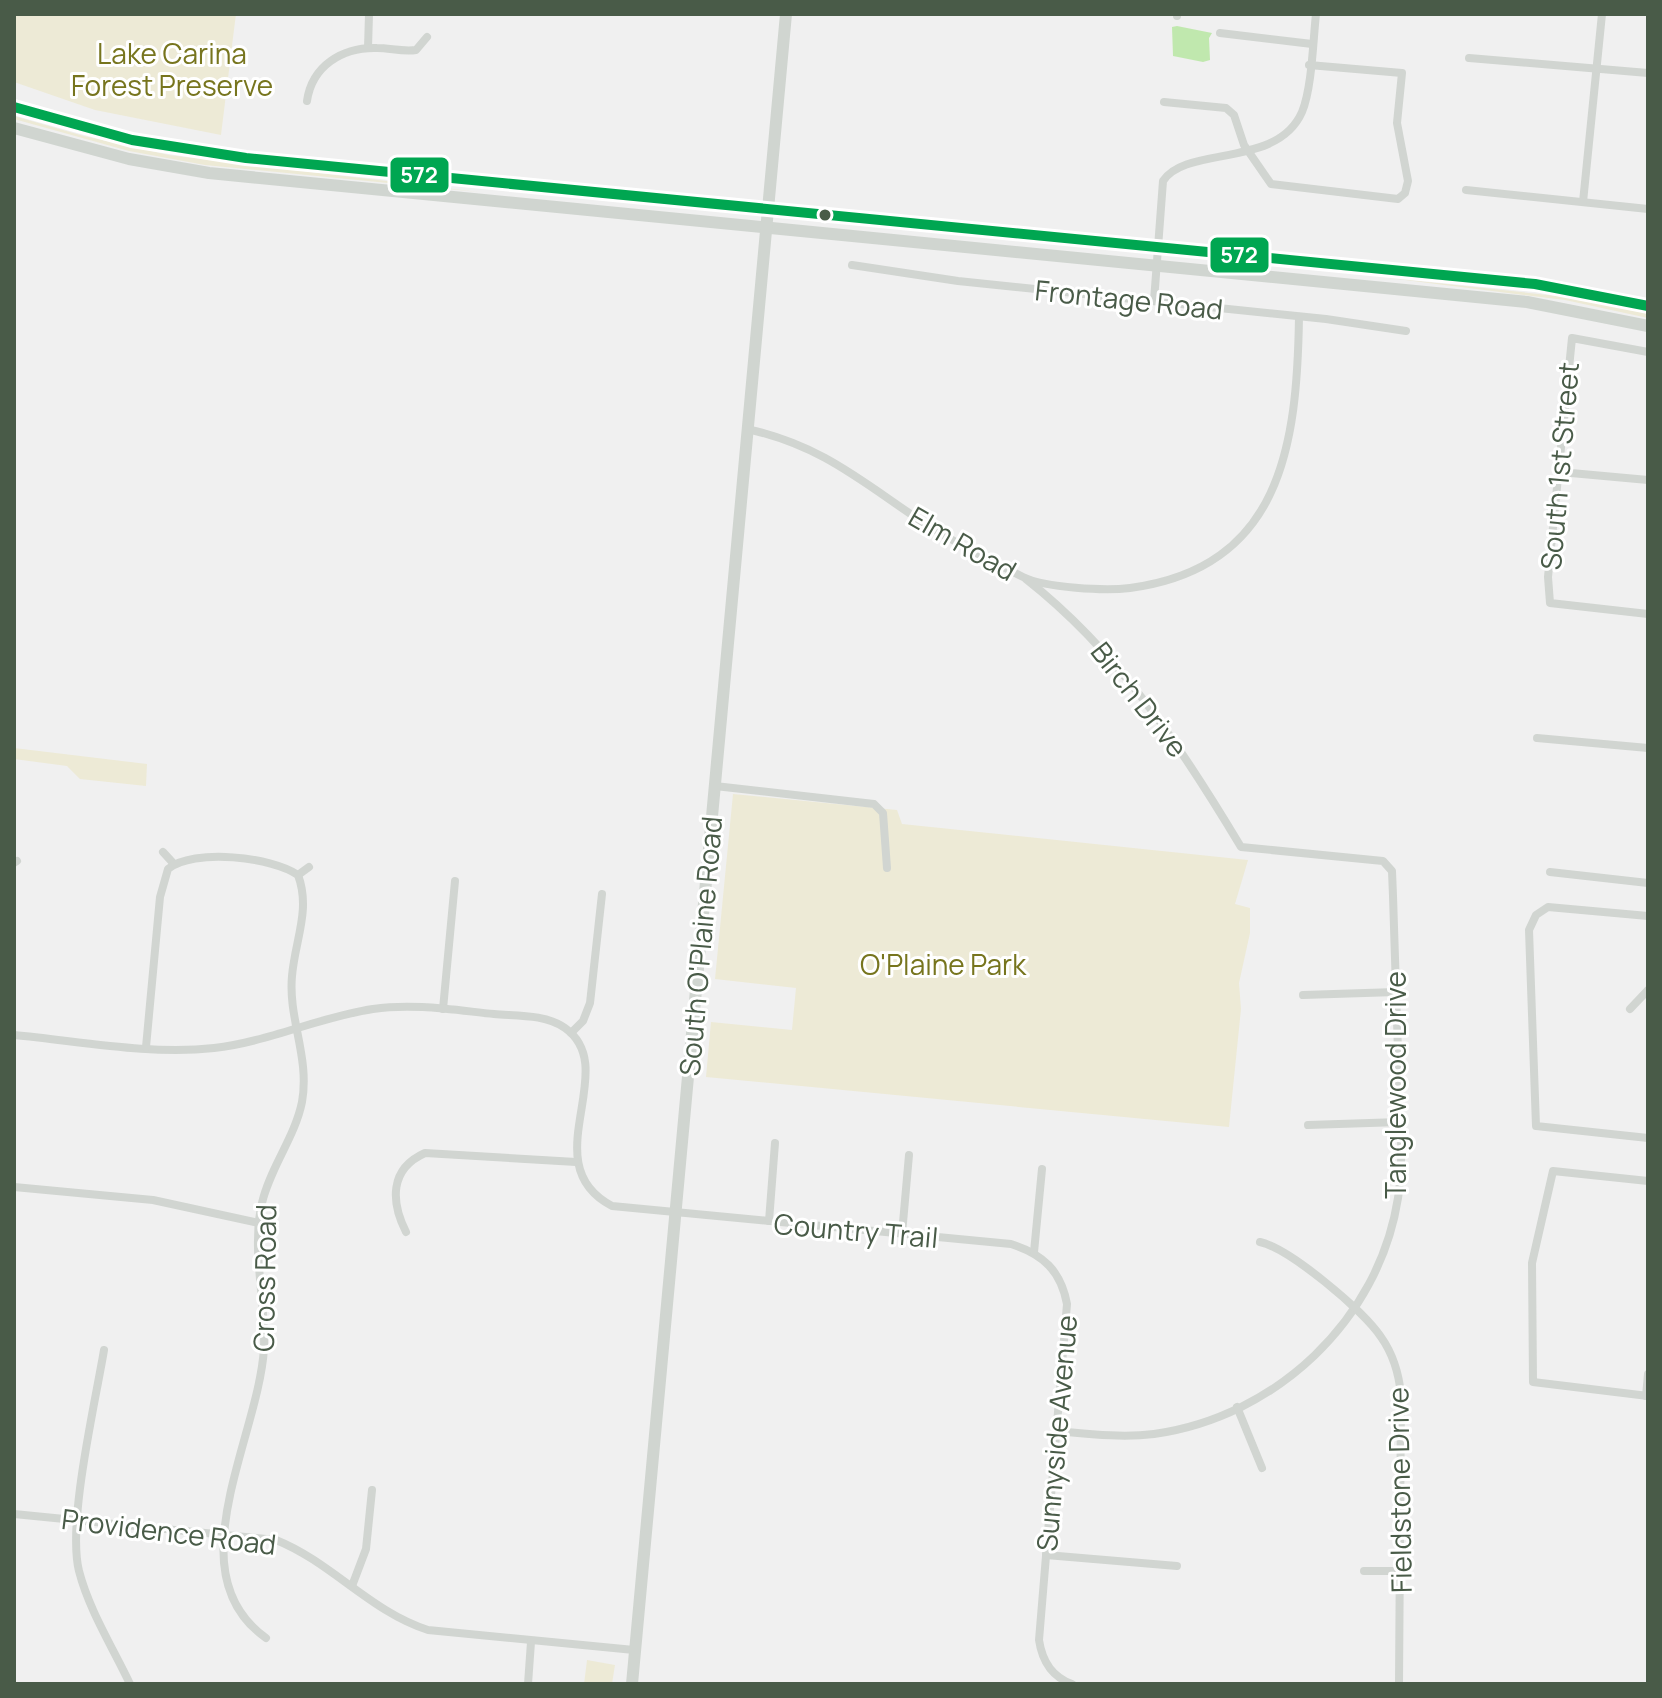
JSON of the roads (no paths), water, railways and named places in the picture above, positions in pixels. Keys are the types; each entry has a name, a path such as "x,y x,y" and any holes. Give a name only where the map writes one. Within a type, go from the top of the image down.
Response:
{"main road":[{"name":"South O'Plaine Road","path":"632,1684 786,14"},
{"path":"14,107 117,136 208,154 1535,284 1648,306"},
{"path":"14,128 129,159 209,173 1527,302 1648,326"}],"street":[{"path":"368,48 369,14"},
{"path":"1154,301 1163,181 1169,172 1248,152 1292,128 1303,107 1316,14"},
{"path":"1583,202 1602,14"},
{"path":"1220,33 1312,44"},
{"path":"307,101 309,85 323,65 368,48 410,51 427,37"},
{"path":"1469,58 1648,73"},
{"path":"1164,102 1226,108 1234,115 1248,152 1271,184 1398,199 1405,193 1407,167 1397,123 1402,73 1309,65"},
{"path":"1466,190 1648,209"},
{"name":"Frontage Road","path":"852,265 944,280 1406,331"},
{"name":"Elm Road","path":"747,429 783,437 819,452 931,527 1026,579 1107,589 1148,586 1196,569 1237,540 1263,509 1281,473 1290,426 1299,317"},
{"name":"South 1st Street","path":"1648,352 1572,338 1548,591 1550,603 1648,614"},
{"path":"1560,472 1648,480"},
{"name":"Birch Drive","path":"1026,579 1085,631 1133,684 1185,754 1233,835"},
{"path":"1537,738 1648,748"},
{"path":"715,786 874,804 883,813 887,868"},
{"name":"Tanglewood Drive","path":"1057,1431 1153,1434 1187,1426 1237,1407 1270,1390 1303,1367 1355,1310 1378,1270 1394,1217 1401,1171 1392,871 1383,861 1241,847 1233,835"},
{"path":"163,852 174,864"},
{"path":"146,1047 162,879 174,864 201,857 277,863 298,875 309,867"},
{"path":"1550,872 1648,883"},
{"name":"Cross Road","path":"266,1638 242,1615 228,1588 223,1560 224,1532 229,1492 260,1385 265,1312 259,1223 269,1179 302,1104 305,1062 291,992 305,902 298,875"},
{"path":"443,1009 455,881"},
{"path":"571,1033 583,1021 590,1003 602,894"},
{"path":"1648,916 1548,907 1536,915 1529,930 1536,1126 1648,1138"},
{"path":"1630,1009 1648,990"},
{"path":"1303,995 1396,992"},
{"path":"14,1035 146,1047 212,1048 371,1009 443,1009 542,1019 571,1033 581,1049 584,1072 576,1162 425,1153 410,1161 399,1175 395,1209 406,1232"},
{"path":"1308,1125 1400,1122"},
{"path":"769,1221 775,1143"},
{"path":"902,1234 909,1155"},
{"name":"Country Trail","path":"576,1162 588,1191 612,1206 1011,1244 1034,1252"},
{"path":"1034,1252 1042,1169"},
{"path":"1648,1181 1553,1171 1532,1263 1533,1382 1647,1396 1648,1374"},
{"path":"14,1187 153,1200 259,1223"},
{"name":"Fieldstone Drive","path":"1260,1242 1287,1252 1355,1310 1382,1339 1400,1383 1399,1684"},
{"name":"Sunnyside Avenue","path":"1034,1252 1060,1278 1067,1304 1040,1649 1057,1676 1072,1684"},
{"path":"104,1350 79,1520 79,1570 130,1684"},
{"path":"1237,1407 1262,1468"},
{"path":"352,1586 364,1560 372,1490"},
{"name":"Providence Road","path":"14,1514 224,1532 276,1540 297,1548 414,1625 440,1632 634,1650"},
{"path":"1046,1555 1177,1566"},
{"path":"1364,1571 1401,1571"},
{"path":"528,1684 531,1642"}],"park label":[{"name":"Lake Carina Forest Preserve","path":"172,69"},
{"name":"O'Plaine Park","path":"943,964"}]}
